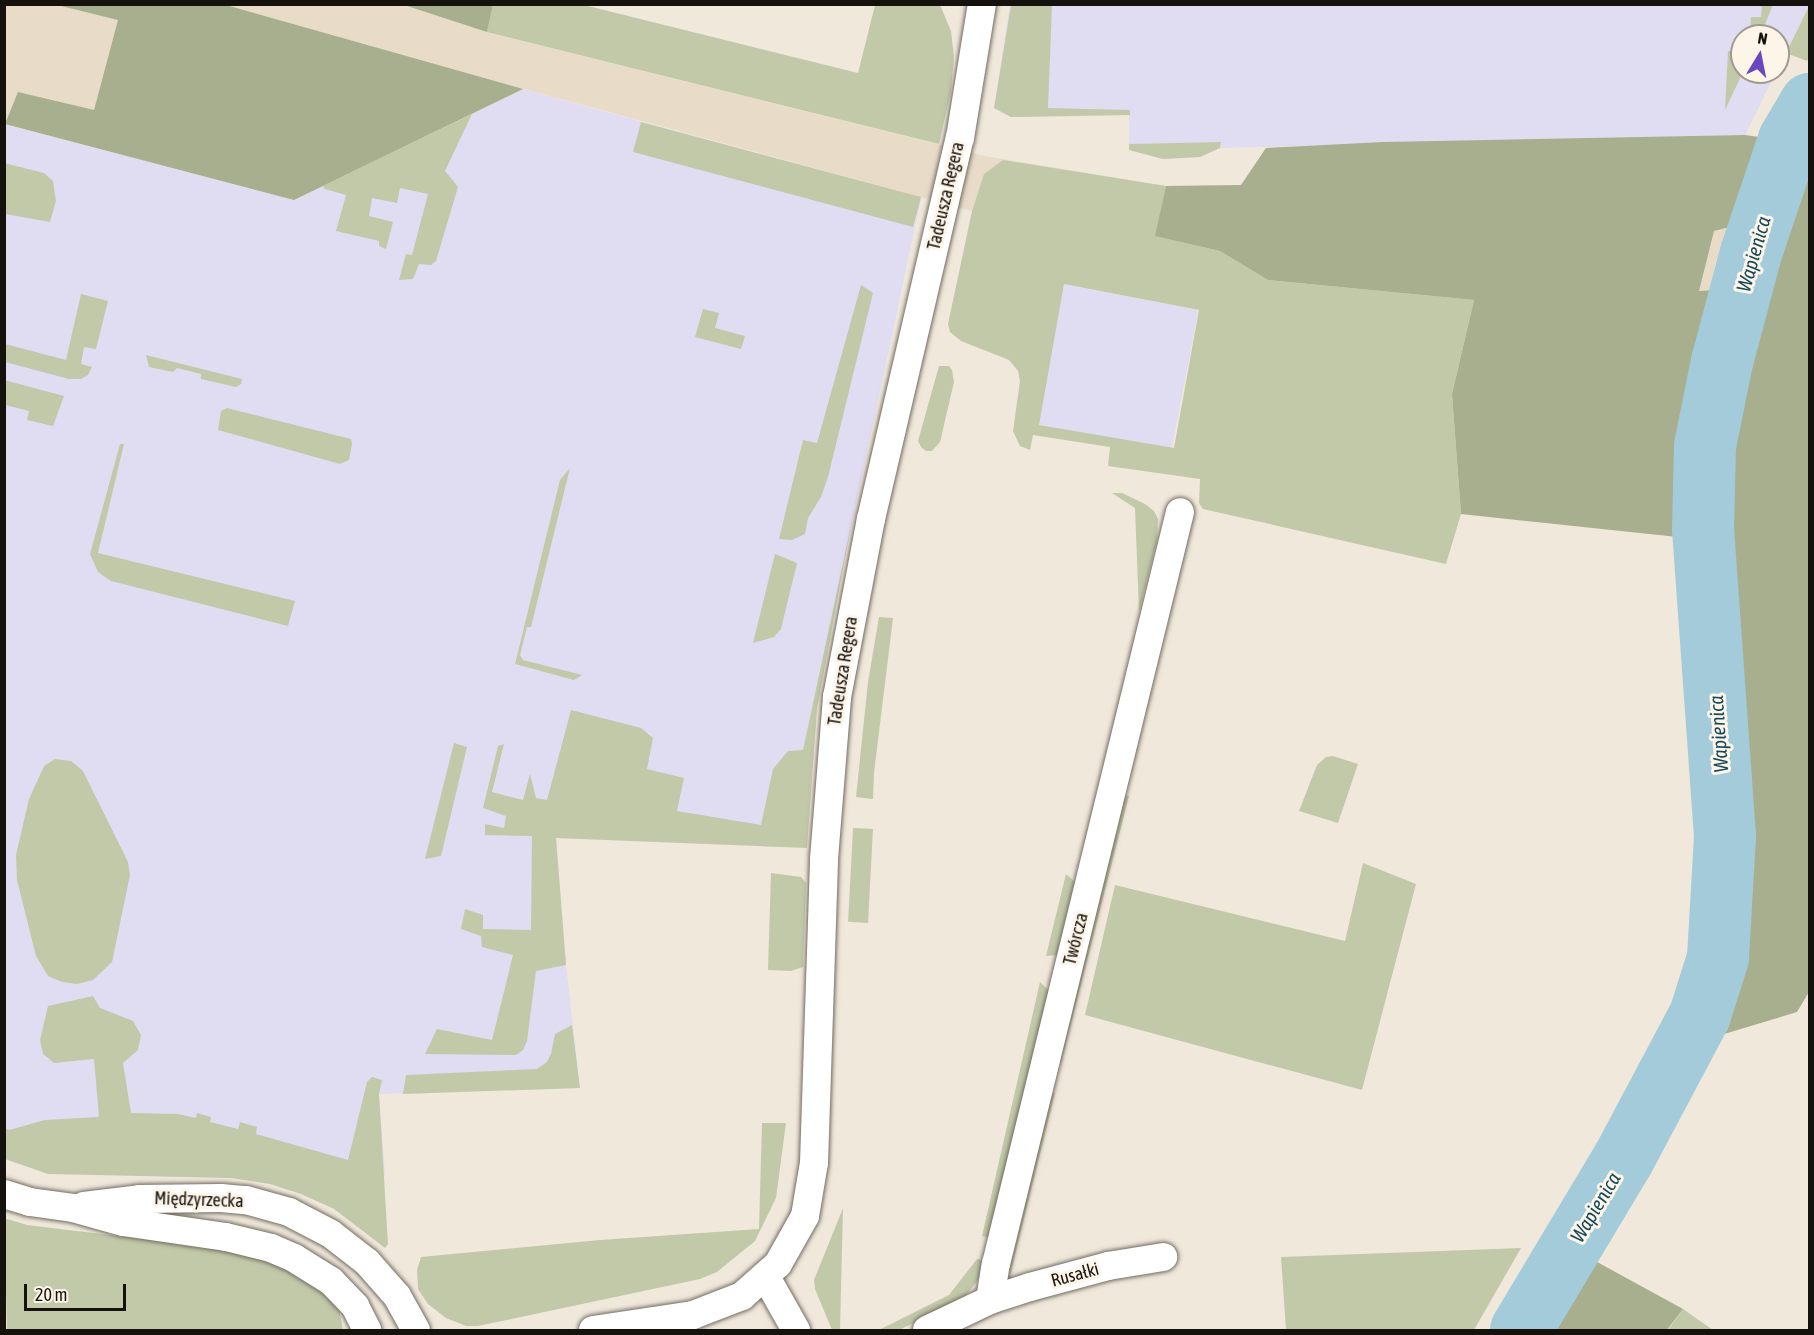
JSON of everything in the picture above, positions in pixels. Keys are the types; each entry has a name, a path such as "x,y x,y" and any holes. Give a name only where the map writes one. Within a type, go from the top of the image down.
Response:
{"street":[{"name":"Tadeusza Regera","path":"766,1277 789,1248 798,1232 805,1216 812,1182 824,859 837,697 871,519 960,138 982,4"},
{"name":"Twórcza","path":"990,1300 996,1264 1180,512"},
{"name":"Międzyrzecka","path":"4,1194 30,1202 73,1208 123,1222 226,1237 271,1248 294,1258 331,1281 355,1306 367,1330"},
{"name":"Międzyrzecka","path":"73,1208 140,1199 221,1198 246,1200 289,1212 331,1234 367,1262 397,1296 416,1330"},
{"name":"Rusałki","path":"990,1300 1108,1266 1162,1257"},
{"path":"593,1330 675,1318 711,1310 742,1296 766,1277 796,1330"},
{"path":"927,1330 990,1300"}],"shaded area":[{"path":"4,5 404,5 487,32 985,156 1166,186 1241,185 1266,148 1551,138 1715,231 1809,207 1809,294 1718,290 1631,296 1268,280 1220,251 977,198 972,211 524,89 294,200 5,124"},
{"path":"1010,5 1809,5 1790,44 1790,24 1730,24 1730,84 1770,84 1745,135 1220,148 1200,157 1163,159 1129,150 1129,115 1011,117 994,108"},
{"path":"523,89 921,199 783,847 556,838 566,965 580,1088 379,1094 385,1175 45,1120 9,1130 5,1128 4,124 294,200"},
{"path":"1064,284 1198,310 1171,451 1037,424"}],"green space":[{"path":"57,5 226,5 523,89 294,200 5,124 18,92 94,110 118,20"},
{"path":"404,5 493,5 487,32"},
{"path":"493,5 584,5 858,73 875,5 940,5 951,31 954,57 951,91 939,144 487,32"},
{"path":"1011,5 1052,5 1048,108 1130,110 1130,115 1011,117 994,108"},
{"path":"1762,5 1773,5 1765,24 1751,24 1751,17 1761,17"},
{"path":"1809,6 1810,56 1807,61 1790,55 1790,45"},
{"path":"1728,51 1730,51 1730,84 1737,84 1725,110"},
{"path":"472,114 445,171 458,187 436,261 431,265 419,264 413,279 399,280 406,254 412,255 428,194 400,188 397,203 372,198 369,216 393,222 386,249 379,246 379,241 336,231 346,195 325,189 323,186"},
{"path":"641,122 921,197 913,227 633,152"},
{"path":"1745,135 1766,138 1730,227 1714,231 1699,291 1718,290 1680,445 1687,538 1461,514 1452,394 1474,300 1268,280 1220,251 1155,236 1166,186 1241,185 1266,148 1383,142"},
{"path":"1221,142 1220,148 1200,157 1163,159 1129,150 1129,144"},
{"path":"1809,158 1809,992 1797,1012 1701,1041 1732,953 1741,821 1736,680 1723,562 1722,466 1726,412 1744,327 1776,233"},
{"path":"1003,160 1166,186 1156,236 1220,251 1268,280 1474,300 1452,394 1461,514 1446,564 1203,509 1199,503 1200,479 1108,466 1110,447 1033,435 1030,450 1020,446 1013,431 1020,381 1018,371 1009,360 961,341 950,332 948,324 972,211 984,174","holes":["1064,284 1199,310 1174,448 1039,425"]},
{"path":"4,163 44,173 53,181 56,201 50,222 5,214"},
{"path":"861,285 873,293 828,477 821,497 808,518 805,534 792,540 779,539 803,440 817,443"},
{"path":"81,294 108,301 96,349 84,347 81,364 92,367 88,375 81,379 69,379 5,362 5,344 66,360"},
{"path":"703,309 719,313 715,328 745,336 741,349 695,337"},
{"path":"146,355 242,379 241,384 236,387 201,379 201,374 177,368 173,372 149,367"},
{"path":"939,366 949,366 954,382 940,442 932,451 926,451 918,441"},
{"path":"4,380 64,396 53,426 27,420 29,411 5,405"},
{"path":"227,408 351,439 349,460 340,464 218,430 221,411"},
{"path":"120,444 124,444 98,553 295,601 288,626 111,581 98,572 90,554"},
{"path":"570,468 531,627 527,627 520,655 523,660 582,675 574,680 515,664 560,480"},
{"path":"1112,493 1122,493 1145,504 1154,511 1158,519 1157,540 1139,611 1135,508"},
{"path":"852,521 817,709 807,848 556,838 566,965 536,971 527,1041 523,1050 516,1055 425,1054 437,1029 492,1040 513,955 482,947 481,936 461,929 465,909 483,915 483,929 531,930 532,836 485,835 485,824 504,828 506,816 483,808 498,746 504,744 492,792 523,800 530,774 536,798 547,800 571,710 641,728 653,738 647,769 684,778 677,811 761,825 773,769 788,751 803,750"},
{"path":"775,554 797,563 781,629 774,637 753,643"},
{"path":"879,617 893,618 874,773 873,799 856,797 868,682"},
{"path":"454,743 467,747 441,856 425,859"},
{"path":"1333,756 1358,764 1338,823 1299,811 1317,765 1326,757"},
{"path":"55,759 71,761 83,771 128,862 130,875 112,962 93,980 77,984 62,982 48,976 36,956 17,880 16,855 29,799 44,766"},
{"path":"1122,795 1129,796 1061,1063 1056,1060"},
{"path":"853,828 873,829 868,923 848,922"},
{"path":"1363,863 1416,884 1362,1090 1085,1015 1115,885 1345,941"},
{"path":"771,873 801,877 806,883 803,967 791,971 768,970"},
{"path":"1066,874 1076,883 1059,955 1046,956"},
{"path":"1040,982 1049,991 990,1238 982,1236"},
{"path":"93,996 100,1008 133,1021 141,1035 138,1050 123,1063 131,1113 178,1114 196,1118 197,1113 211,1117 210,1122 238,1129 240,1122 257,1127 256,1134 348,1160 367,1082 372,1077 382,1080 379,1094 388,1244 385,1248 334,1209 301,1194 270,1184 231,1178 48,1174 5,1159 5,1128 9,1130 45,1120 99,1117 94,1059 54,1063 43,1054 40,1040 48,1006"},
{"path":"572,1025 580,1088 403,1094 406,1075 537,1069 547,1062 555,1034"},
{"path":"1055,1093 1010,1275 1008,1267 1045,1099"},
{"path":"762,1123 786,1123 776,1198 755,1241 717,1272 700,1279 478,1326 466,1326 446,1318 428,1304 418,1289 417,1270 421,1257 600,1240 759,1229"},
{"path":"843,1208 840,1330 832,1330 815,1289 814,1280"},
{"path":"4,1218 27,1225 209,1247 263,1257 311,1281 339,1309 343,1330 7,1330"},
{"path":"1521,1248 1474,1330 1286,1330 1281,1257"},
{"path":"1588,1257 1683,1309 1667,1330 1543,1330"},
{"path":"977,1259 986,1261 981,1276 967,1294 955,1303 899,1330 879,1330 949,1295"},
{"path":"1683,1309 1713,1330 1668,1330"}],"waterway":[{"name":"Wapienica","path":"1521,1330 1624,1158 1700,1015 1718,958 1725,836 1703,529 1705,446 1722,362 1751,253 1789,140 1810,104"}]}
